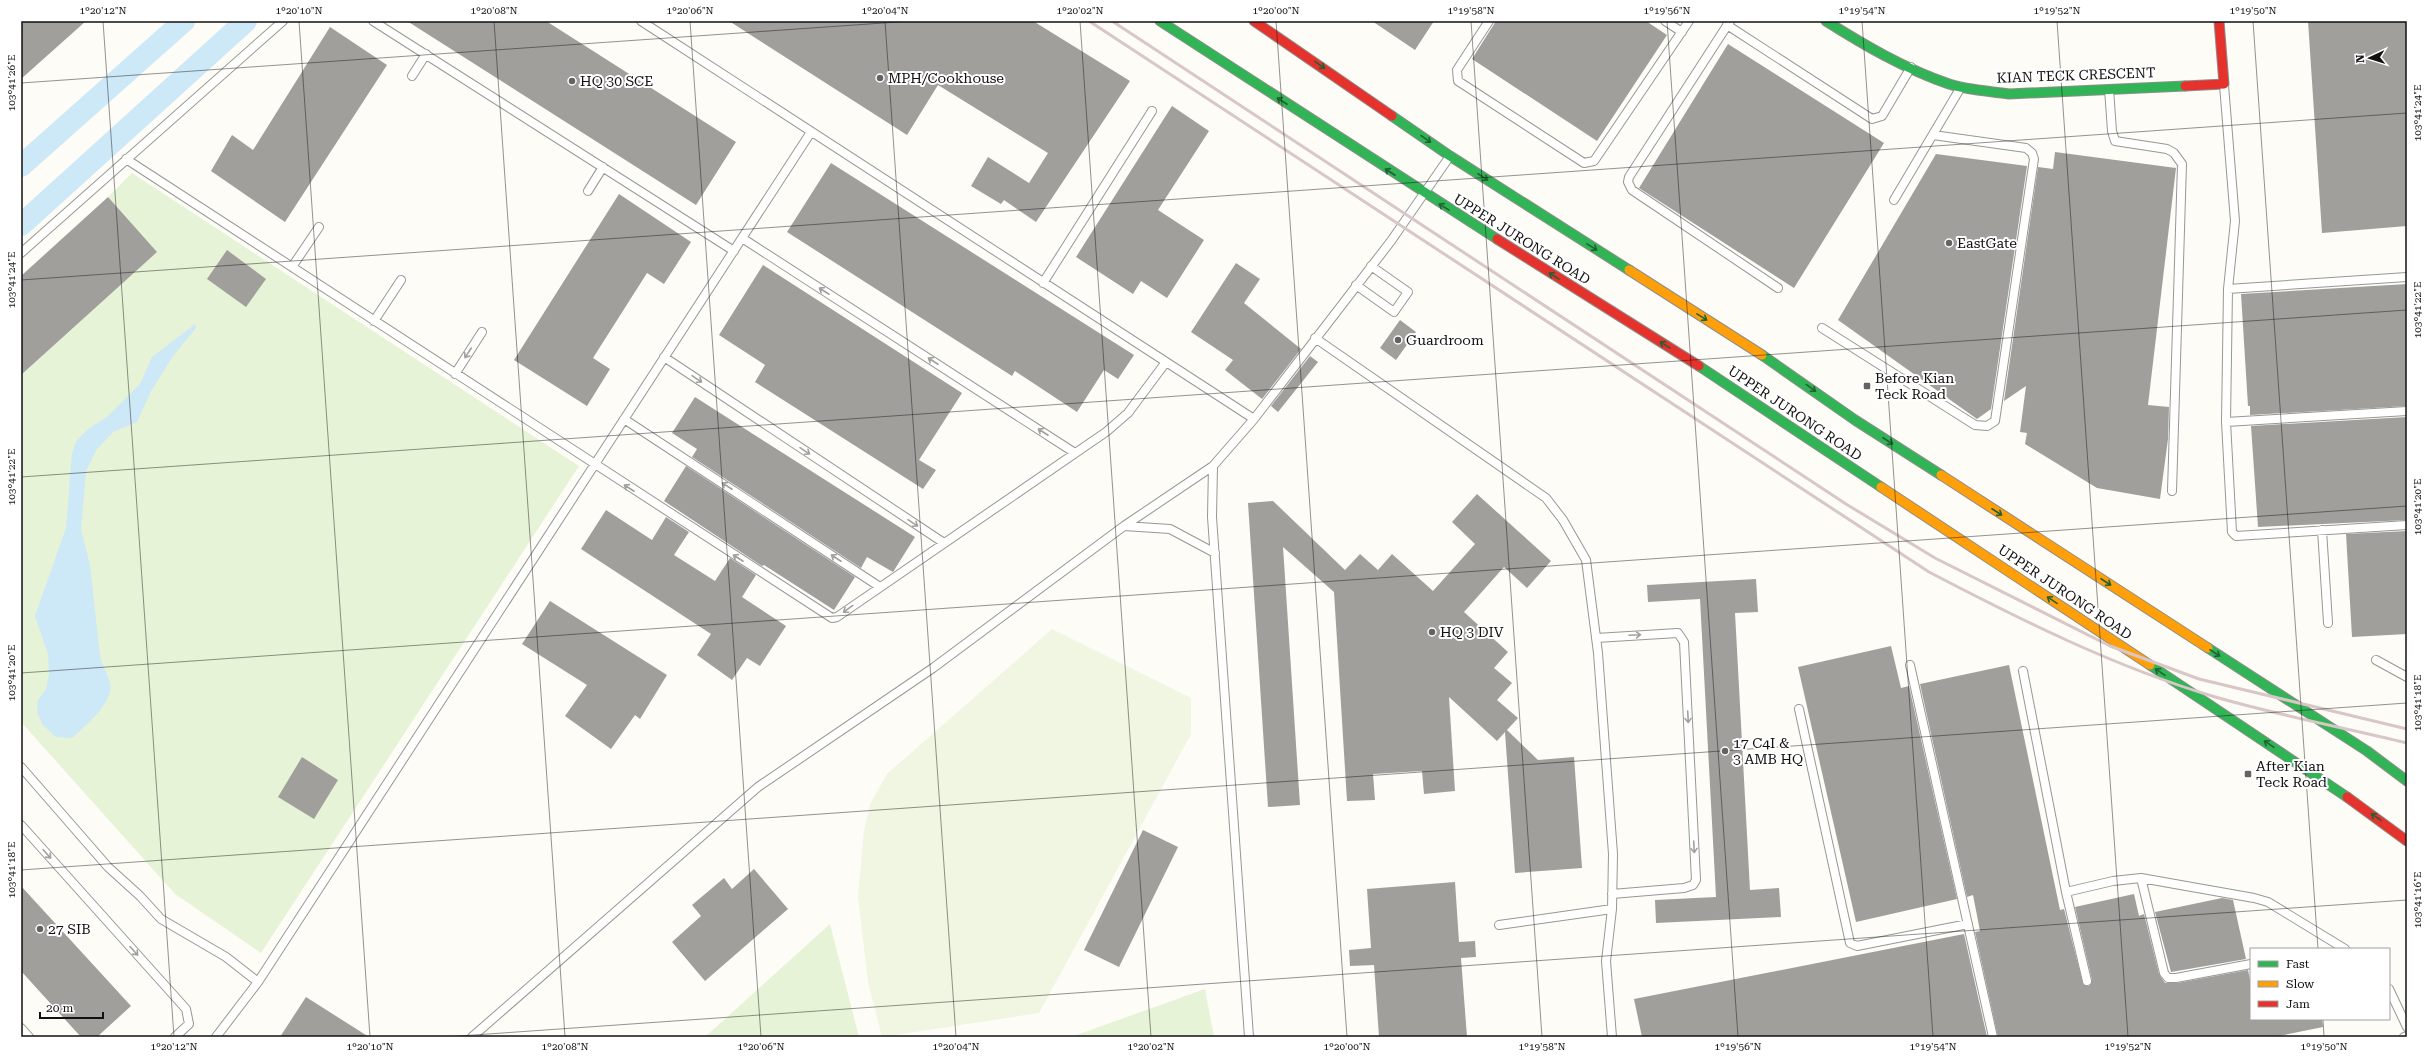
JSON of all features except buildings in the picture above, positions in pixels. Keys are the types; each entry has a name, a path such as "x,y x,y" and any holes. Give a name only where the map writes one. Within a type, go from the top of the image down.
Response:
{"main road":[{"name":"UPPER JURONG ROAD","path":"1160,21 1423,193 1710,373 2341,792 2399,833 2407,841"},
{"name":"UPPER JURONG ROAD","path":"1254,21 1450,156 1790,373 1855,420 2367,751 2407,781"},
{"name":"KIAN TECK CRESCENT","path":"1826,21 1870,49 1949,84 2009,94 2224,84"},
{"path":"2219,21 2224,84"}],"lane":[{"path":"21,253 283,21"},
{"path":"373,21 734,251"},
{"path":"641,21 1254,419"},
{"path":"1489,21 1457,70 1458,81 1584,163 1589,164 1594,161 1690,21"},
{"path":"1665,21 1682,32"},
{"path":"1778,288 1632,190 1628,182 1629,177 1728,23 1872,119 1882,116 1911,67"},
{"path":"412,76 426,54"},
{"path":"2224,84 2235,221 2228,289 2226,422 2232,532 2236,536 2407,525"},
{"path":"1894,200 1962,86"},
{"path":"2109,89 2112,131 2115,141 2167,149 2174,153 2182,164 2172,491"},
{"path":"1043,282 1152,111"},
{"path":"216,1037 258,982 811,132"},
{"path":"1822,328 1975,426 1987,426 1995,421 2034,159 2032,153 2026,148 1933,135"},
{"path":"472,1037 758,787 933,668 1124,526 1213,466 1254,419 1371,266 1450,156"},
{"path":"126,159 827,616 837,617 1123,419 1166,362"},
{"path":"588,191 603,167"},
{"path":"292,267 320,226"},
{"path":"742,238 1075,453"},
{"path":"1356,285 1394,312 1408,292 1371,266"},
{"path":"2228,289 2407,277"},
{"path":"374,321 401,280"},
{"path":"455,374 482,332"},
{"path":"1315,338 1546,498 1563,520 1586,560 1596,638 1613,854 1612,909 1606,961 1612,1037"},
{"path":"664,357 944,543"},
{"path":"2226,422 2407,411"},
{"path":"624,419 880,587"},
{"path":"1213,466 1212,517 1249,1037"},
{"path":"1124,526 1170,529 1215,553"},
{"path":"2322,530 2328,623"},
{"path":"1596,638 1678,633 1684,642 1696,880 1693,885 1684,888 1612,894"},
{"path":"2376,660 2407,677"},
{"path":"1910,665 1993,1037"},
{"path":"2023,671 2066,892 2087,981"},
{"path":"1799,709 1850,943 1857,946 1968,924"},
{"path":"21,767 108,867 140,896 161,920 226,957 258,982"},
{"path":"21,825 186,1009 190,1019 187,1027 175,1037"},
{"path":"2066,892 2113,881 2141,878 2268,902 2340,948"},
{"path":"2141,878 2164,973 2168,978 2250,964"},
{"path":"1499,925 1612,909"},
{"path":"2390,991 2407,1027"},
{"path":"21,1028 29,1037"}],"green space":[{"path":"132,173 579,466 261,953 175,894 21,722 21,375 156,252 108,197"},
{"path":"1052,629 1191,698 1191,734 1039,1013 882,1037 868,982 858,896 864,831 870,804 887,774"},
{"path":"830,924 859,1037 705,1037"},
{"path":"1205,989 1214,1037 1071,1037"}],"water":[{"path":"196,325 196,328 173,356 151,391 137,422 113,432 97,449 86,471 81,530 90,565 100,656 110,683 110,690 108,698 97,714 72,738 56,737 42,724 37,711 38,700 46,689 49,675 48,654 35,616 66,528 72,453 77,440 87,430 108,416 140,384 152,357"}],"waterway":[{"path":"21,166 184,21"},
{"path":"21,225 246,21"}],"railway":[{"path":"1089,21 1929,572 2068,641 2139,671 2175,684 2260,709 2407,743"},
{"path":"1112,21 1846,504 1935,558 2110,646 2199,679 2407,729"}],"traffic: fast":[{"path":"1160,21 1497,239"},
{"path":"1826,21 1870,48 1901,64 1933,78 1963,88 2009,94 2185,86"},
{"path":"1392,116 1450,156 1629,270"},
{"path":"1762,355 1855,420 1941,475"},
{"path":"1699,366 1881,487"},
{"path":"2208,648 2367,751 2407,781"},
{"path":"2150,665 2347,797"}],"traffic: slow":[{"path":"1629,270 1762,355"},
{"path":"1941,475 2208,648"},
{"path":"1881,487 2150,665"}],"traffic: jam":[{"path":"1254,21 1392,116"},
{"path":"2185,86 2224,84 2219,21"},
{"path":"1497,239 1699,366"},
{"path":"2347,797 2407,841"}],"place":[{"name":"MPH/Cookhouse","path":"880,78"},
{"name":"HQ 30 SCE","path":"572,81"},
{"name":"EastGate","path":"1949,243"},
{"name":"Guardroom","path":"1398,340"},
{"name":"Before Kian Teck Road","path":"1867,386"},
{"name":"HQ 3 DIV","path":"1432,632"},
{"name":"17 C4I & 3 AMB HQ","path":"1725,751"},
{"name":"After Kian Teck Road","path":"2248,774"},
{"name":"27 SIB","path":"40,929"}]}
